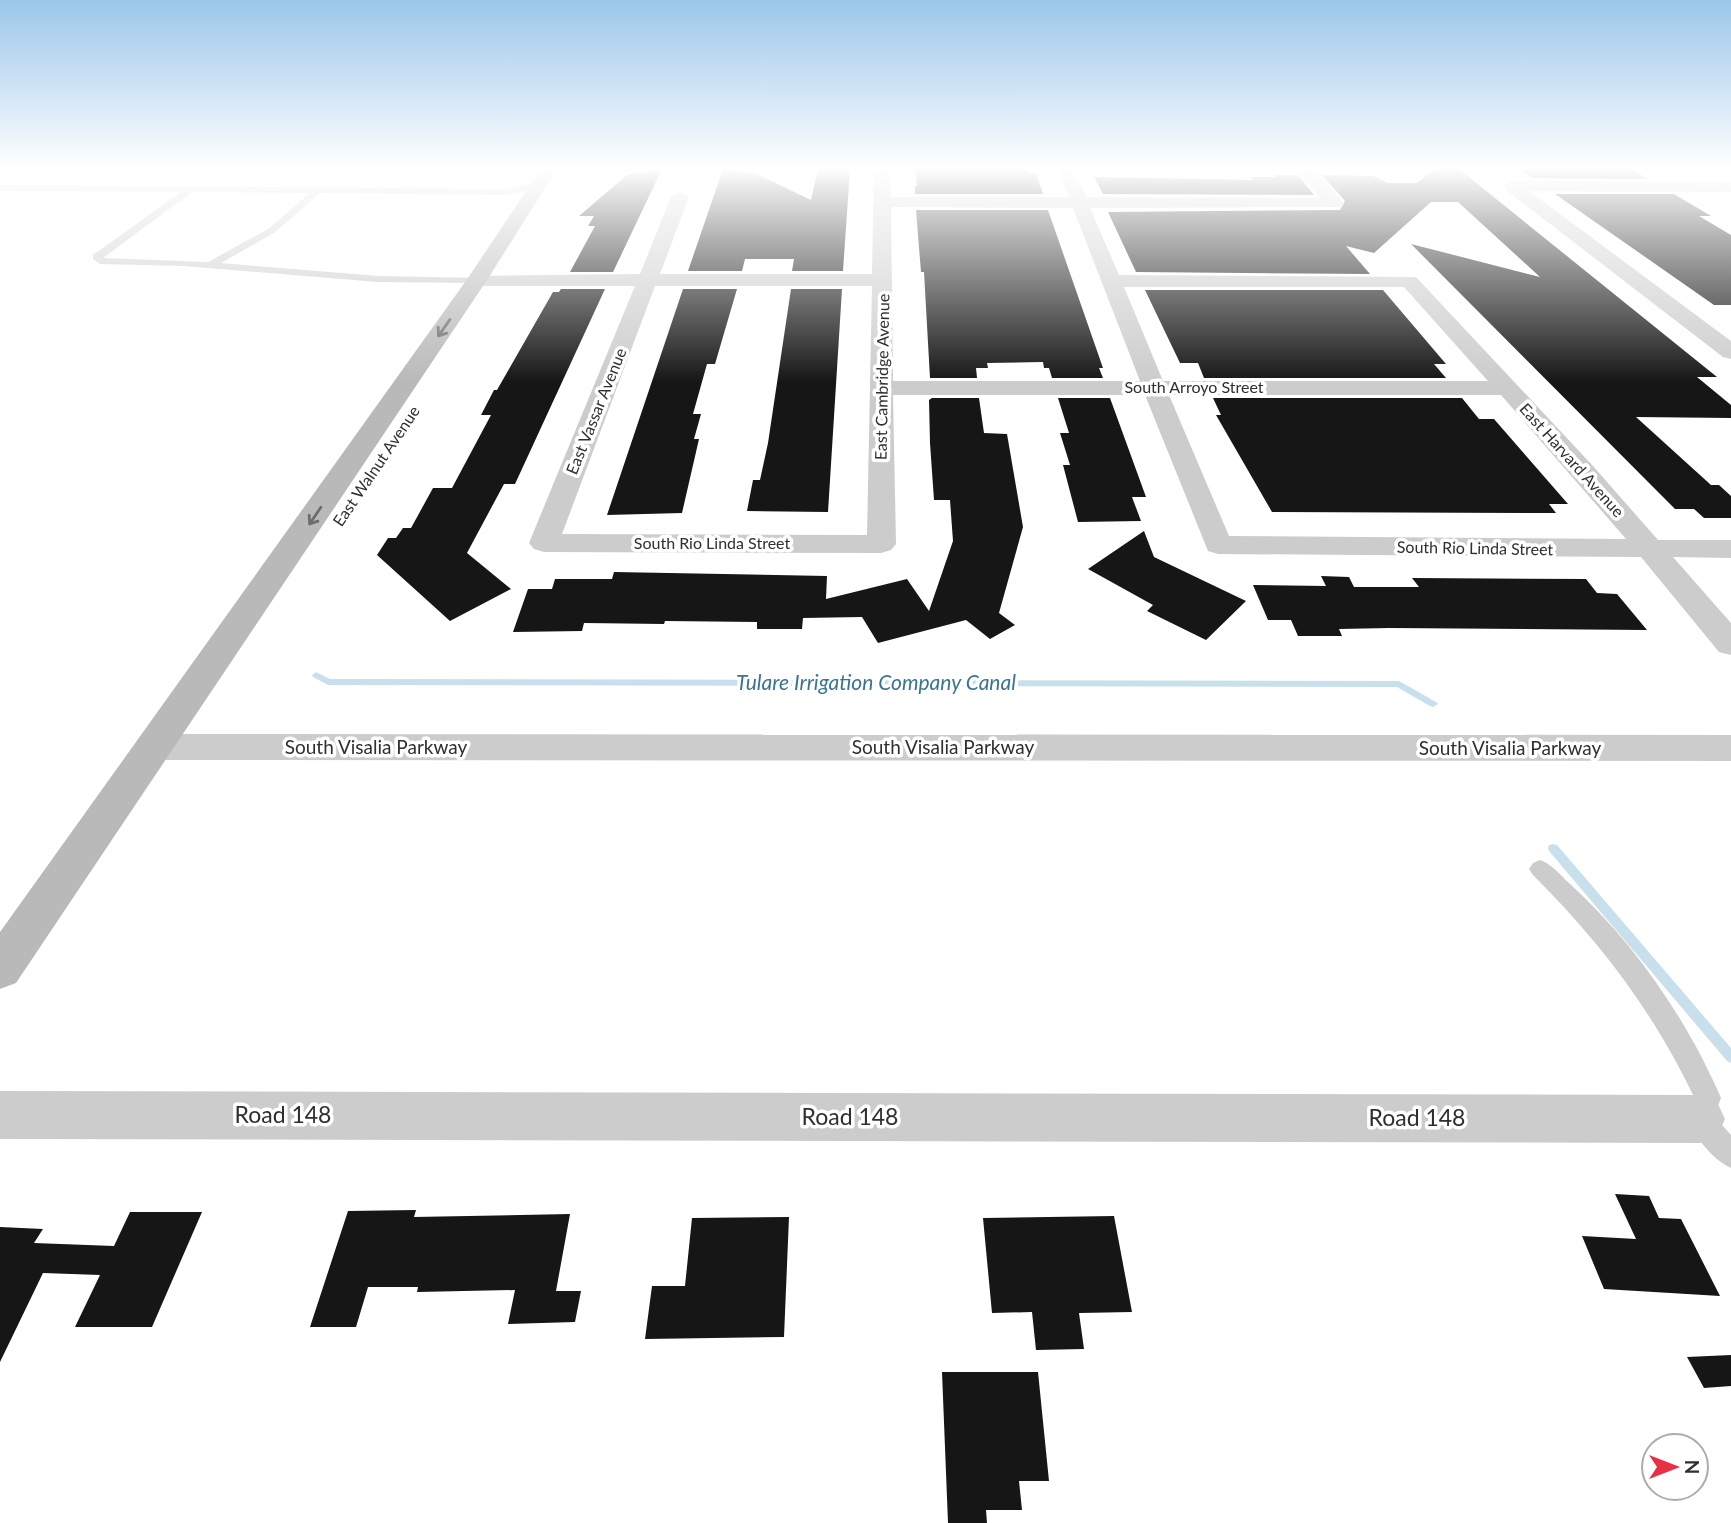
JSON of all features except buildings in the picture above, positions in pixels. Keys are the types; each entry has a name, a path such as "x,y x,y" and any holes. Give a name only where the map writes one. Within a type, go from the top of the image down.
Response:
{"main road":[{"name":"East Walnut Avenue","path":"0,969 156,747 332,531 516,240"}],"street":[{"name":"East Vassar Avenue","path":"544,542 663,240"},
{"name":"East Cambridge Avenue","path":"881,544 882,240"},
{"path":"1094,240 1152,386"},
{"path":"1583,240 1731,352"},
{"path":"490,280 883,280"},
{"name":"East Harvard Avenue","path":"1111,281 1409,281 1652,550 1731,644"},
{"name":"South Rio Linda Street","path":"1152,386 1218,545 1731,549"},
{"name":"South Arroyo Street","path":"881,388 1507,388"},
{"name":"South Rio Linda Street","path":"544,542 881,544"},
{"name":"South Visalia Parkway","path":"156,747 1731,748"},
{"name":"Road 148","path":"0,1115 1700,1119"}],"lane":[{"path":"120,240 97,257 100,261 378,279 490,280"},
{"path":"208,266 255,240"},
{"path":"1540,869 1587,915 1666,1021 1693,1065 1708,1098 1700,1119 1731,1155"}],"waterway":[{"name":"Tulare Irrigation Company Canal","path":"316,675 328,682 1399,684 1433,704"},
{"name":"Tulare Irrigation Company Canal","path":"1553,848 1731,1057"}]}
